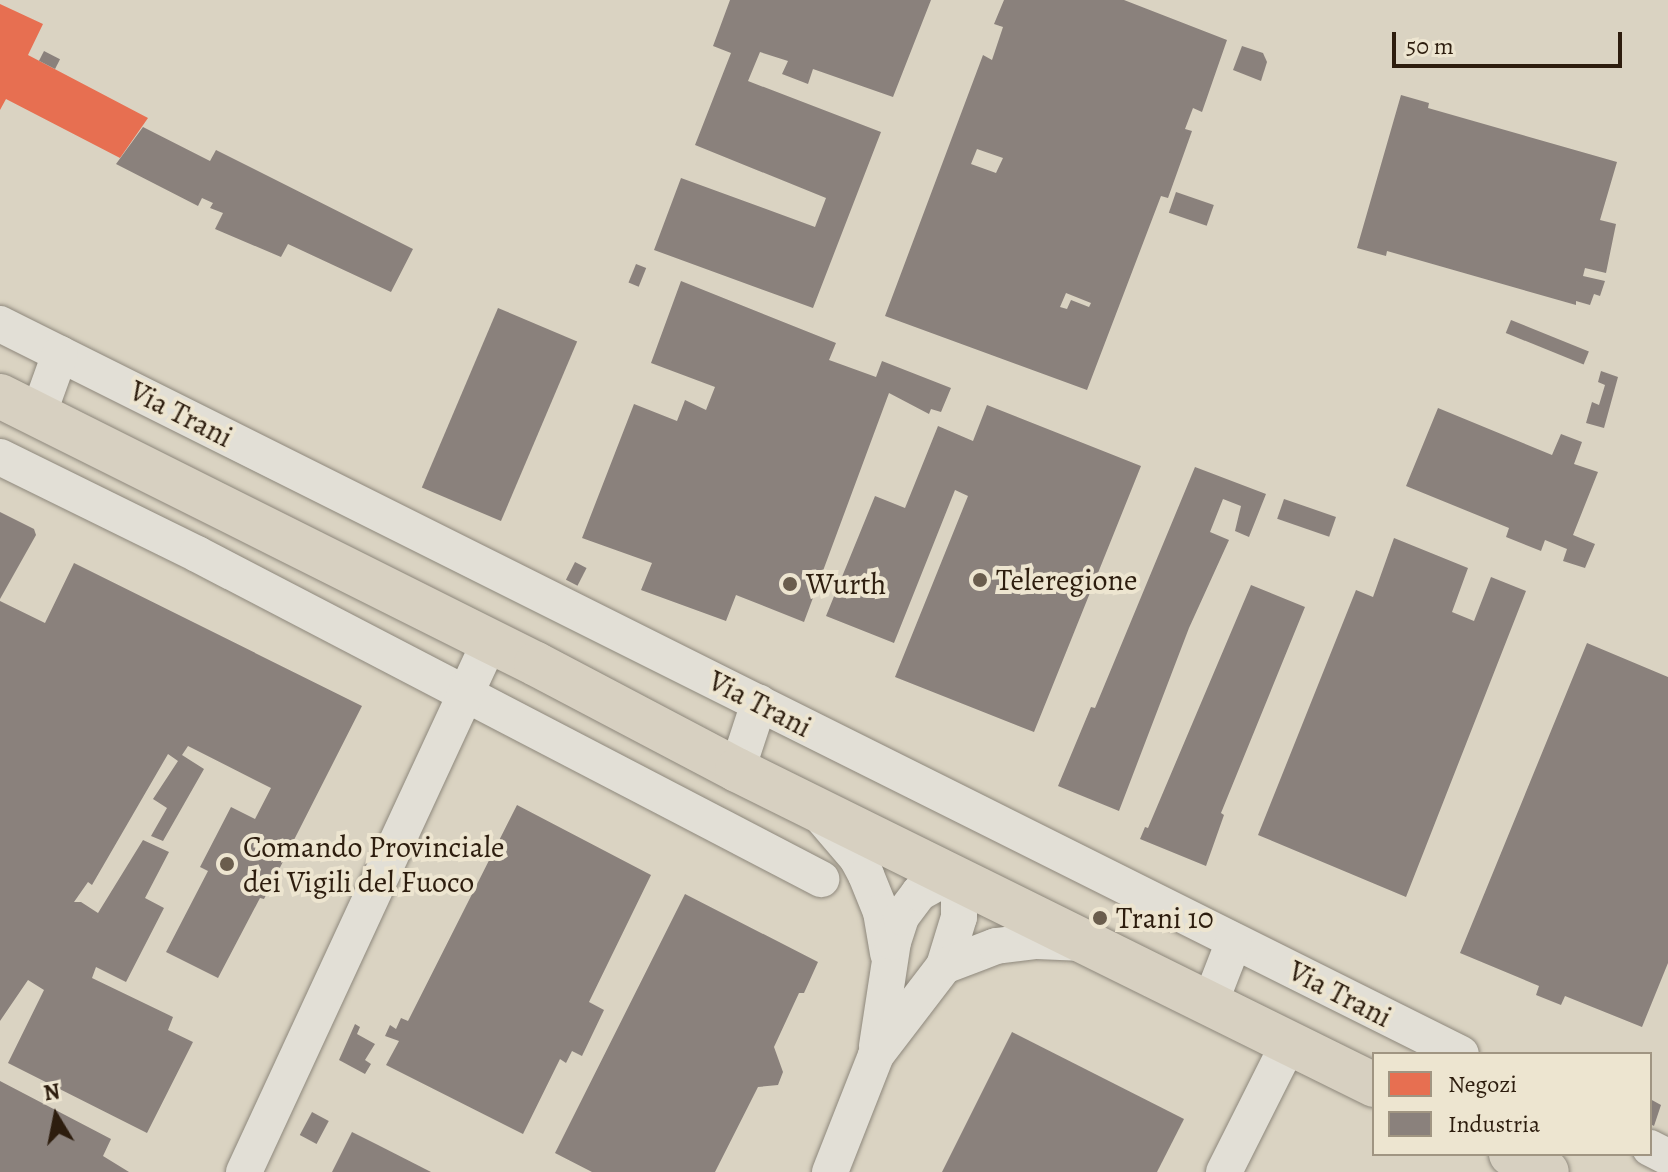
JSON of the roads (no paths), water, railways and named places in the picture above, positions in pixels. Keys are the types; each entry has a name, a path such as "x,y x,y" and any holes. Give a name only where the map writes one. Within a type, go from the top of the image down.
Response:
{"main road":[{"path":"0,396 490,641 737,770 1372,1084"},
{"path":"1515,1156 1547,1172"}],"street":[{"name":"Via Trani","path":"0,324 1457,1052"},
{"path":"38,415 60,354"},
{"path":"0,457 197,554 821,879"},
{"path":"244,1172 490,641"},
{"path":"737,770 759,703"},
{"path":"812,806 857,858 875,893 886,931 889,968"},
{"path":"830,1172 876,1055 896,929 906,908 927,886 952,875 959,897 959,917 944,966 876,1055"},
{"path":"1210,1003 1234,941"},
{"path":"944,966 974,952 1018,943 1093,944"},
{"path":"1224,1172 1289,1043"}],"place":[{"name":"Teleregione","path":"980,580"},
{"name":"Wurth","path":"790,584"},
{"name":"Comando Provinciale dei Vigili del Fuoco","path":"227,864"},
{"name":"Trani 10","path":"1100,918"}]}
